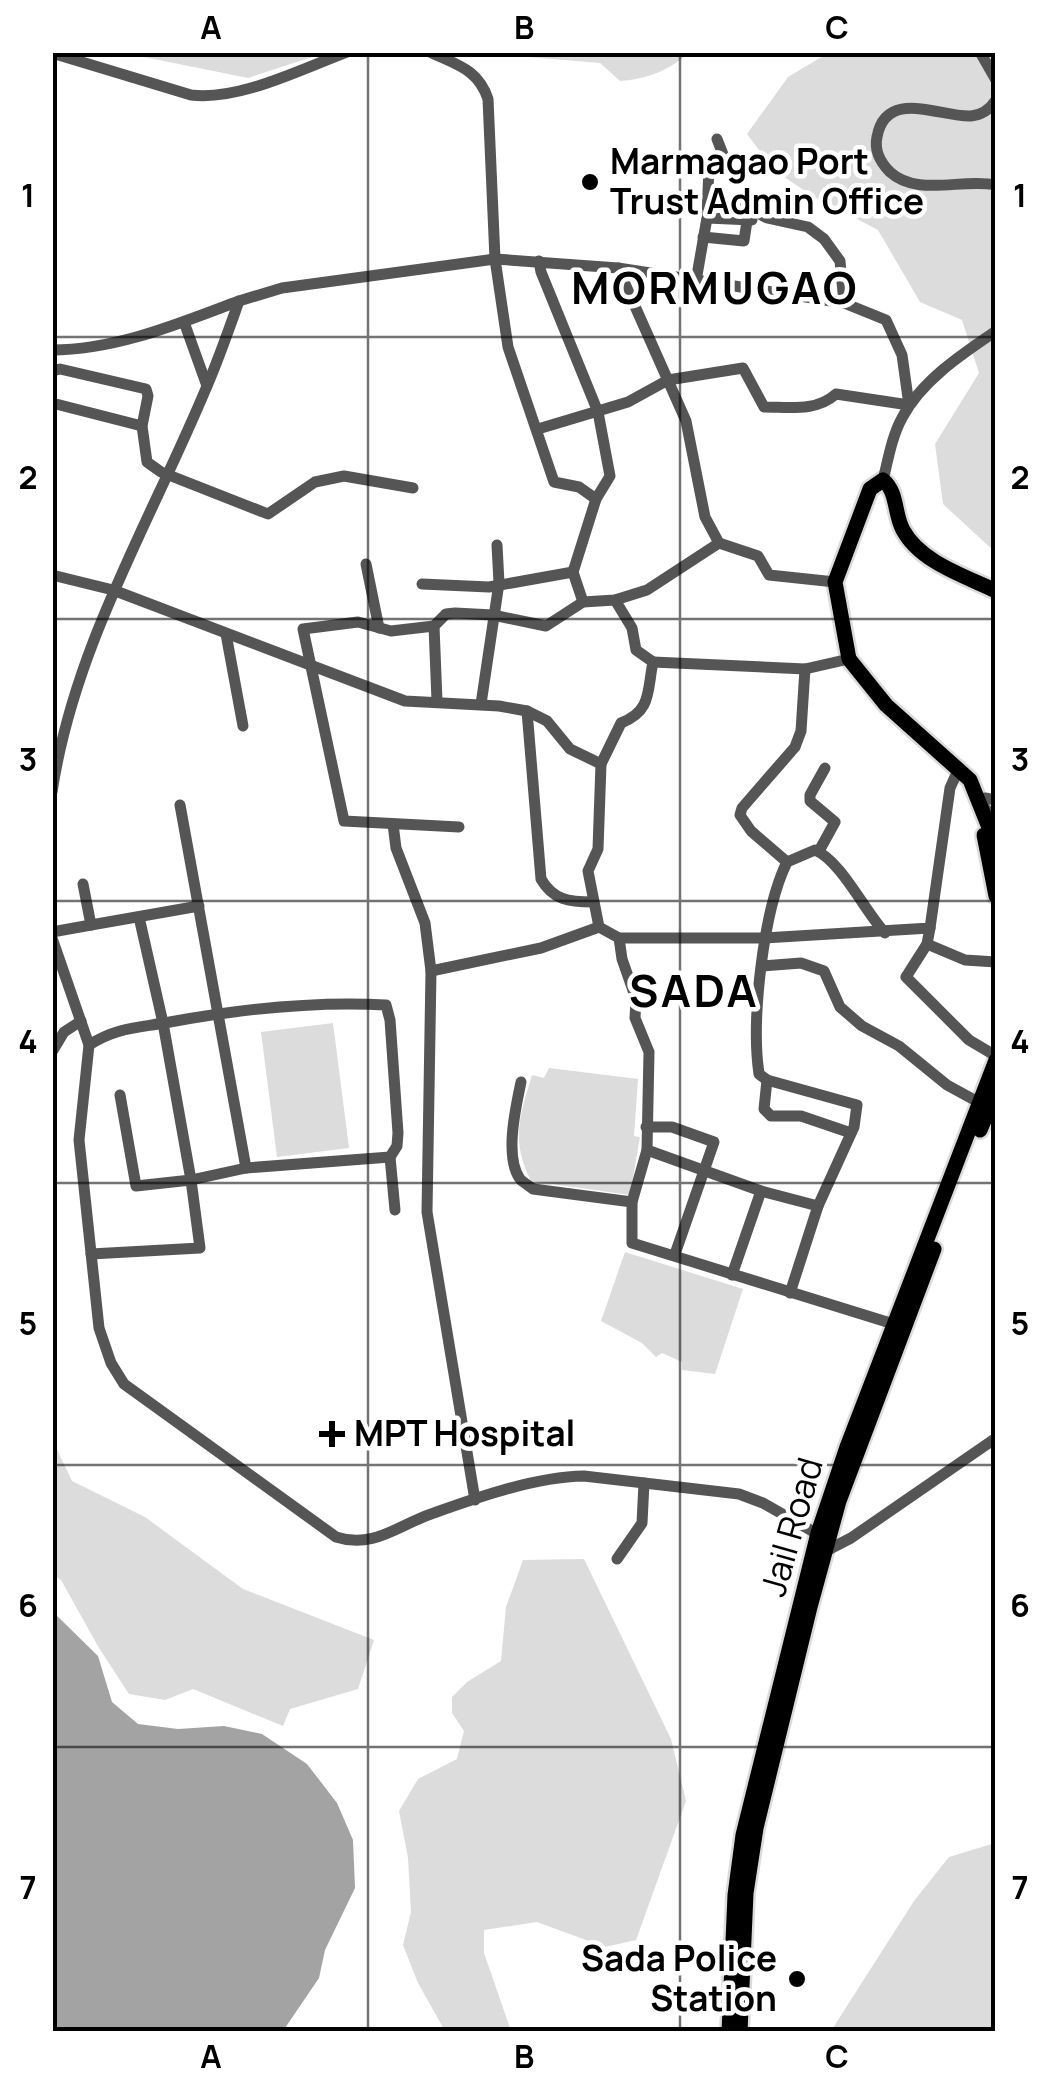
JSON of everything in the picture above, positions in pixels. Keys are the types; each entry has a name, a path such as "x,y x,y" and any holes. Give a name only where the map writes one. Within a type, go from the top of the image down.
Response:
{"main road":[{"path":"996,591 930,558 913,545 902,529 892,487 883,480 870,489 835,582 849,659 886,706 959,768 987,801 996,845"},
{"path":"987,801 978,812 996,896"},
{"name":"Jail Road","path":"988,1109 996,1058"},
{"name":"Jail Road","path":"729,2032 735,1895 743,1836 842,1460 996,1092"},
{"name":"Jail Road","path":"740,2032 746,1893 756,1828 818,1554"}],"street":[{"path":"52,53 209,98 348,52"},
{"path":"430,52 468,69 482,83 488,99 495,259 508,347 554,482 579,487 596,499"},
{"path":"980,52 996,80"},
{"path":"996,100 984,113 967,116 918,106 901,109 887,119 877,134 876,148 887,170 905,184 996,185"},
{"path":"696,281 708,202 709,166 724,157 716,139"},
{"path":"708,202 749,208 767,218 808,228 824,239 840,260 844,303"},
{"path":"706,218 767,218"},
{"path":"703,237 744,241 747,221"},
{"path":"52,350 109,344 282,288 495,259 540,261 618,268 844,303 886,320 902,355 909,406"},
{"path":"540,261 541,272 598,412 610,476 596,499 572,572 582,602"},
{"path":"618,268 686,421 705,517 719,542 758,556 769,576 835,582"},
{"path":"52,792 71,700 113,590 207,386 239,300"},
{"path":"184,322 207,386"},
{"path":"883,480 899,422 909,406 956,358 996,331"},
{"path":"538,429 628,402 668,380 743,368 764,407 810,407 825,404 836,394 909,406"},
{"path":"52,371 60,369 146,389 142,426 147,462 166,474 268,514 315,482 344,476 414,488"},
{"path":"52,403 142,426"},
{"path":"458,827 344,822 303,628 358,622 391,631 434,626 446,614 493,615 546,626 582,602 615,600 647,590 719,542"},
{"path":"481,704 500,583 497,545"},
{"path":"366,564 379,628"},
{"path":"422,584 489,587 572,572"},
{"path":"52,575 113,590 406,700 526,711 547,721 570,749 601,764"},
{"path":"615,600 632,628 636,650 653,662 806,669 849,659"},
{"path":"434,626 437,701"},
{"path":"226,634 244,726"},
{"path":"653,662 645,704 637,716 621,723 601,764 598,850 588,871 599,927 619,938 764,938 930,928"},
{"path":"788,862 751,831 740,815 796,746 806,669"},
{"path":"526,711 541,878 548,892 568,902 592,902"},
{"path":"819,851 835,822 810,796 826,768"},
{"path":"959,768 950,788 927,944 906,977 969,1040 996,1058"},
{"path":"987,801 996,820"},
{"path":"180,805 246,1168"},
{"path":"393,824 396,848 425,923 431,971 428,1212 476,1500"},
{"path":"790,1293 818,1206 850,1133 857,1104 767,1080 759,1074 756,1053 764,938 788,862 819,851 848,880 861,905 885,932"},
{"path":"83,884 90,924"},
{"path":"199,906 90,924 52,935 89,1045 79,1140 99,1328 111,1363 124,1384 336,1538 354,1543 375,1540 428,1515 561,1476 739,1494 823,1536"},
{"path":"91,1254 200,1248 163,1023 139,916"},
{"path":"431,971 542,948 599,927"},
{"path":"619,938 622,960 636,999 635,1018 649,1052 647,1150 632,1202 632,1243 899,1326"},
{"path":"927,944 959,959 996,962"},
{"path":"762,966 802,963 824,971 840,1006 862,1026 899,1046 947,1084 988,1109"},
{"path":"89,1045 109,1032 220,1013 335,1002 386,1005 398,1133 397,1146 390,1157 395,1210"},
{"path":"52,1052 64,1032 81,1021"},
{"path":"767,1080 764,1108 771,1116 801,1116 850,1133"},
{"path":"520,1082 513,1120 514,1162 520,1180 533,1189 632,1202"},
{"path":"120,1096 136,1186 246,1168 390,1157"},
{"path":"646,1127 672,1127 714,1142 674,1254"},
{"path":"647,1150 761,1191 818,1206"},
{"path":"732,1275 761,1191"},
{"path":"818,1554 996,1438"},
{"path":"618,1559 642,1524 644,1483"}],"shaded area":[{"path":"689,52 657,73 620,81 600,63 481,53"},
{"path":"124,53 324,53 248,78"},
{"path":"828,53 995,53 995,552 943,504 935,444 979,373 962,320 920,302 878,230 811,195 774,170 747,134 788,77"},
{"path":"333,1023 349,1148 277,1157 261,1032"},
{"path":"549,1068 638,1079 634,1136 640,1137 630,1195 531,1181 521,1153 519,1129 532,1075 544,1078"},
{"path":"625,1252 743,1289 715,1374 682,1370 682,1362 662,1353 656,1357 642,1343 601,1321"},
{"path":"52,1439 72,1481 145,1517 243,1589 374,1640 358,1689 290,1709 283,1726 193,1689 165,1700 129,1694 61,1580 53,1575"},
{"path":"584,1559 671,1739 686,1801 636,1940 605,1947 537,1922 484,1930 484,1953 511,2031 445,2031 418,1983 403,1945 411,1912 408,1858 399,1811 418,1779 457,1759 464,1731 452,1713 452,1697 467,1682 501,1661 506,1607 523,1560"},
{"path":"52,1611 98,1656 112,1702 138,1724 178,1729 224,1726 262,1734 307,1764 337,1803 353,1840 355,1888 325,1950 319,1978 283,2031 53,2031"},
{"path":"995,1843 995,2031 831,2031 914,1901 949,1857"}],"place":[{"name":"Marmagao Port Trust Admin Office","path":"590,182"},
{"name":"MPT Hospital","path":"332,1434"},
{"name":"Sada Police Station","path":"797,1979"}],"district":[{"name":"MORMUGAO","path":"715,288"},
{"name":"SADA","path":"694,991"}]}
